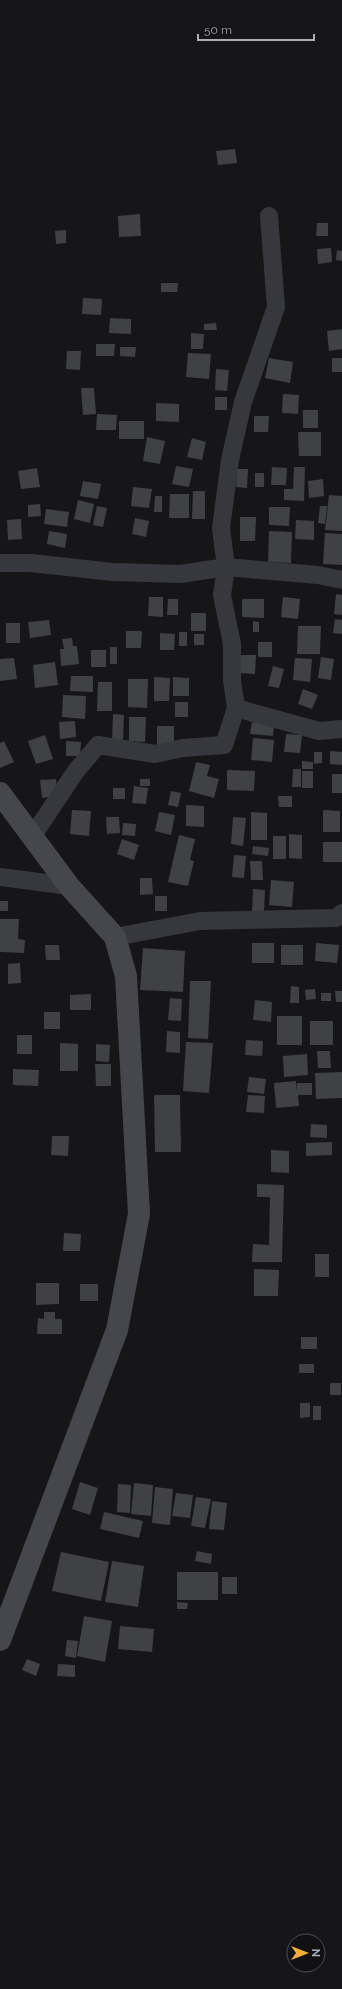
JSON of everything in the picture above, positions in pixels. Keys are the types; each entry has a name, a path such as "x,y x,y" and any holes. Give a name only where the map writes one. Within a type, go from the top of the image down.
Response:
{"street":[{"path":"32,837 76,771 98,745 155,754 183,748 224,745 236,708 232,680 232,644 222,595 226,567 221,528 230,460 244,402 276,307 269,216"},
{"path":"0,563 31,563 113,572 181,574 226,567 318,575 342,580"},
{"path":"236,708 319,731 342,729"},
{"path":"0,793 69,886 115,937 126,976 139,1214 117,1330 0,1640"},
{"path":"0,877 69,886"},
{"path":"115,937 200,921 340,921"}],"building":[{"path":"235,149 237,163 218,165 216,151"},
{"path":"140,214 141,236 119,237 118,216"},
{"path":"317,223 328,223 328,236 316,236"},
{"path":"66,230 66,243 56,244 55,231"},
{"path":"331,248 332,262 318,264 317,249"},
{"path":"337,250 342,251 342,261 336,260"},
{"path":"161,283 178,283 177,292 161,292"},
{"path":"83,298 102,299 101,315 82,314"},
{"path":"110,318 131,319 131,334 109,333"},
{"path":"216,323 217,330 204,330 204,324"},
{"path":"342,329 342,349 329,351 327,331"},
{"path":"191,333 204,334 203,349 191,349"},
{"path":"96,344 115,344 114,356 96,356"},
{"path":"120,347 136,347 135,357 120,356"},
{"path":"67,351 81,351 80,370 66,369"},
{"path":"188,353 211,354 209,379 186,377"},
{"path":"269,358 293,362 290,383 265,378"},
{"path":"332,358 342,358 342,372 332,372"},
{"path":"216,369 229,370 227,391 215,390"},
{"path":"81,388 94,388 96,414 83,415"},
{"path":"283,394 299,395 298,414 282,413"},
{"path":"215,397 227,397 227,410 215,410"},
{"path":"156,403 179,404 179,422 156,421"},
{"path":"303,410 318,410 318,428 303,428"},
{"path":"97,414 117,415 116,430 96,430"},
{"path":"254,416 269,416 268,432 254,432"},
{"path":"119,421 144,421 144,439 119,439"},
{"path":"298,432 321,432 321,456 299,456"},
{"path":"147,437 165,441 160,464 143,461"},
{"path":"192,438 206,442 202,460 187,457"},
{"path":"176,466 193,469 189,487 172,484"},
{"path":"272,467 287,468 286,485 271,485"},
{"path":"294,467 305,467 304,501 284,500 284,489 293,489"},
{"path":"37,468 40,487 21,489 18,471"},
{"path":"237,469 248,469 247,488 236,487"},
{"path":"255,473 264,473 264,487 255,487"},
{"path":"323,479 324,496 309,498 308,481"},
{"path":"83,481 101,484 98,499 80,496"},
{"path":"133,487 152,489 149,508 131,506"},
{"path":"193,491 205,491 205,519 192,519"},
{"path":"170,494 189,494 189,518 169,518"},
{"path":"329,495 342,496 342,531 325,530"},
{"path":"155,496 162,496 162,512 154,512"},
{"path":"78,500 94,504 90,523 74,519"},
{"path":"40,504 41,516 28,517 28,505"},
{"path":"97,506 107,508 103,527 93,525"},
{"path":"320,506 327,506 325,524 318,523"},
{"path":"269,507 290,507 289,526 269,525"},
{"path":"46,509 69,512 67,527 44,524"},
{"path":"240,517 256,517 255,541 240,541"},
{"path":"135,518 149,521 146,537 132,534"},
{"path":"21,519 22,539 8,540 7,520"},
{"path":"296,520 314,521 314,540 295,539"},
{"path":"49,531 67,534 65,548 47,544"},
{"path":"269,531 292,532 291,563 268,562"},
{"path":"325,533 342,534 342,565 323,564"},
{"path":"336,594 342,595 342,615 334,614"},
{"path":"149,597 163,597 163,617 148,616"},
{"path":"283,597 300,599 298,619 281,617"},
{"path":"168,599 178,599 178,615 167,615"},
{"path":"242,599 264,599 264,618 242,617"},
{"path":"191,613 206,613 206,631 191,631"},
{"path":"335,619 342,620 342,634 333,633"},
{"path":"49,620 51,635 30,638 28,622"},
{"path":"253,621 259,622 259,632 253,632"},
{"path":"6,623 20,623 20,643 6,643"},
{"path":"298,626 321,626 320,654 297,654"},
{"path":"126,631 142,631 141,648 126,648"},
{"path":"179,632 187,632 187,646 179,646"},
{"path":"160,633 175,634 174,650 160,650"},
{"path":"194,634 204,634 204,645 194,645"},
{"path":"72,638 73,646 77,646 79,664 61,666 60,649 64,649 62,639"},
{"path":"258,642 272,642 272,657 258,657"},
{"path":"110,647 117,647 117,664 110,664"},
{"path":"91,650 106,650 106,667 91,667"},
{"path":"240,655 256,655 255,674 240,673"},
{"path":"321,657 334,659 331,680 318,678"},
{"path":"14,658 17,679 0,681 0,659"},
{"path":"295,658 312,659 310,682 293,680"},
{"path":"55,662 58,685 35,688 33,665"},
{"path":"273,666 284,669 279,688 268,686"},
{"path":"71,676 93,676 93,692 70,691"},
{"path":"154,677 170,678 169,701 154,701"},
{"path":"173,677 189,678 189,696 173,696"},
{"path":"128,679 148,679 147,708 128,707"},
{"path":"98,682 112,682 112,711 97,711"},
{"path":"303,689 318,695 312,709 298,704"},
{"path":"63,695 86,696 85,719 62,717"},
{"path":"175,702 188,702 188,717 175,717"},
{"path":"113,714 124,715 123,742 112,741"},
{"path":"129,717 146,717 145,742 129,741"},
{"path":"75,721 76,737 60,739 59,722"},
{"path":"252,722 274,724 273,736 250,734"},
{"path":"157,726 174,726 174,746 157,746"},
{"path":"286,734 302,735 300,753 284,752"},
{"path":"45,735 53,759 36,764 28,741"},
{"path":"253,738 274,740 272,762 251,760"},
{"path":"4,741 14,762 0,768 0,743"},
{"path":"66,741 81,742 80,756 66,756"},
{"path":"330,751 342,752 342,765 330,764"},
{"path":"314,752 322,752 322,763 314,764"},
{"path":"302,761 313,762 313,769 302,769"},
{"path":"196,762 210,765 207,776 219,779 214,798 189,791"},
{"path":"293,769 301,769 301,787 292,787"},
{"path":"227,770 255,771 254,791 227,790"},
{"path":"302,771 313,771 313,788 302,788"},
{"path":"332,774 342,774 342,793 332,793"},
{"path":"56,779 58,796 42,798 40,780"},
{"path":"140,779 150,779 150,786 140,786"},
{"path":"134,786 148,788 146,804 132,803"},
{"path":"113,788 125,788 125,799 113,799"},
{"path":"171,791 181,793 178,807 168,805"},
{"path":"278,796 292,796 292,807 279,807"},
{"path":"186,805 204,806 204,827 186,826"},
{"path":"72,810 91,811 89,836 70,834"},
{"path":"323,810 340,811 340,832 323,832"},
{"path":"159,812 175,815 171,835 155,831"},
{"path":"251,812 267,813 267,840 251,840"},
{"path":"106,817 119,817 120,833 107,834"},
{"path":"233,817 246,818 243,846 231,844"},
{"path":"123,823 136,824 135,836 122,835"},
{"path":"289,834 302,835 302,859 289,858"},
{"path":"179,835 195,839 190,860 194,861 188,886 168,882"},
{"path":"273,836 286,836 286,859 273,859"},
{"path":"122,839 139,845 134,860 117,854"},
{"path":"323,842 342,842 342,862 323,862"},
{"path":"253,846 269,848 268,856 252,854"},
{"path":"234,855 246,856 244,878 232,877"},
{"path":"250,861 262,861 263,880 251,880"},
{"path":"140,878 152,878 153,894 140,895"},
{"path":"271,880 294,882 292,907 269,905"},
{"path":"253,889 265,890 264,912 252,912"},
{"path":"155,896 167,896 167,911 155,911"},
{"path":"0,901 8,901 8,911 0,911"},
{"path":"0,919 19,919 18,939 25,940 24,953 0,952"},
{"path":"252,943 274,943 274,963 252,963"},
{"path":"316,943 339,945 337,963 315,961"},
{"path":"45,945 59,945 60,960 46,960"},
{"path":"281,945 303,945 303,965 281,965"},
{"path":"143,948 185,951 183,992 140,990"},
{"path":"20,963 21,983 8,984 8,964"},
{"path":"190,981 211,981 208,1039 188,1038"},
{"path":"291,986 299,987 299,1003 290,1003"},
{"path":"315,989 316,999 306,1000 305,990"},
{"path":"335,991 342,991 342,1002 336,1002"},
{"path":"321,993 331,993 331,1001 321,1001"},
{"path":"91,994 91,1010 70,1010 70,995"},
{"path":"170,998 182,999 181,1021 168,1020"},
{"path":"255,1000 272,1002 271,1022 253,1020"},
{"path":"44,1012 60,1012 60,1029 44,1029"},
{"path":"277,1016 302,1016 302,1045 277,1045"},
{"path":"310,1021 333,1021 333,1045 310,1045"},
{"path":"167,1031 180,1032 180,1053 166,1052"},
{"path":"17,1035 32,1035 32,1054 17,1054"},
{"path":"246,1040 263,1041 262,1056 245,1055"},
{"path":"186,1042 213,1043 209,1093 183,1091"},
{"path":"60,1043 78,1044 78,1071 60,1071"},
{"path":"96,1044 110,1045 109,1062 96,1061"},
{"path":"317,1051 330,1051 331,1068 318,1068"},
{"path":"307,1054 308,1075 284,1077 283,1056"},
{"path":"95,1064 111,1064 111,1086 96,1086"},
{"path":"13,1069 39,1070 38,1086 13,1085"},
{"path":"342,1072 342,1098 316,1099 315,1073"},
{"path":"249,1077 266,1079 264,1094 247,1092"},
{"path":"296,1081 297,1092 297,1083 312,1083 312,1095 298,1095 299,1106 276,1108 274,1083"},
{"path":"154,1095 180,1095 181,1152 155,1152"},
{"path":"248,1095 265,1096 264,1113 246,1112"},
{"path":"311,1124 327,1125 327,1138 310,1137"},
{"path":"52,1136 69,1136 68,1156 51,1155"},
{"path":"332,1142 332,1155 306,1156 306,1143"},
{"path":"271,1150 289,1151 289,1173 271,1172"},
{"path":"257,1184 284,1185 282,1262 252,1262 253,1244 269,1245 270,1197 257,1197"},
{"path":"64,1233 81,1234 80,1251 63,1251"},
{"path":"315,1254 329,1254 329,1277 315,1277"},
{"path":"254,1269 279,1270 278,1296 254,1296"},
{"path":"36,1283 59,1283 59,1304 36,1305"},
{"path":"80,1284 98,1284 98,1301 80,1301"},
{"path":"44,1312 55,1312 55,1319 62,1319 62,1334 37,1334 38,1318 44,1319"},
{"path":"301,1337 317,1337 317,1349 301,1349"},
{"path":"299,1364 314,1364 314,1373 299,1373"},
{"path":"330,1383 341,1383 341,1395 330,1395"},
{"path":"300,1403 310,1403 310,1417 300,1418"},
{"path":"313,1406 321,1406 321,1420 313,1420"},
{"path":"80,1482 98,1488 90,1515 72,1509"},
{"path":"134,1483 153,1485 151,1516 131,1514"},
{"path":"118,1484 131,1485 130,1513 117,1512"},
{"path":"155,1487 173,1489 170,1525 152,1523"},
{"path":"176,1493 193,1495 190,1518 172,1516"},
{"path":"196,1497 211,1499 205,1528 191,1526"},
{"path":"212,1501 227,1503 224,1530 209,1529"},
{"path":"104,1512 143,1521 139,1538 100,1529"},
{"path":"197,1551 212,1554 211,1564 195,1561"},
{"path":"61,1552 109,1562 101,1601 52,1591"},
{"path":"112,1561 144,1566 138,1607 105,1602"},
{"path":"177,1572 218,1572 218,1600 177,1600"},
{"path":"222,1577 237,1577 237,1594 222,1594"},
{"path":"177,1602 188,1603 187,1609 177,1609"},
{"path":"84,1616 112,1621 105,1662 77,1656"},
{"path":"120,1626 154,1629 152,1652 118,1649"},
{"path":"67,1640 78,1641 76,1658 65,1656"},
{"path":"27,1659 40,1664 36,1676 22,1670"},
{"path":"58,1664 75,1665 75,1677 57,1676"}]}
